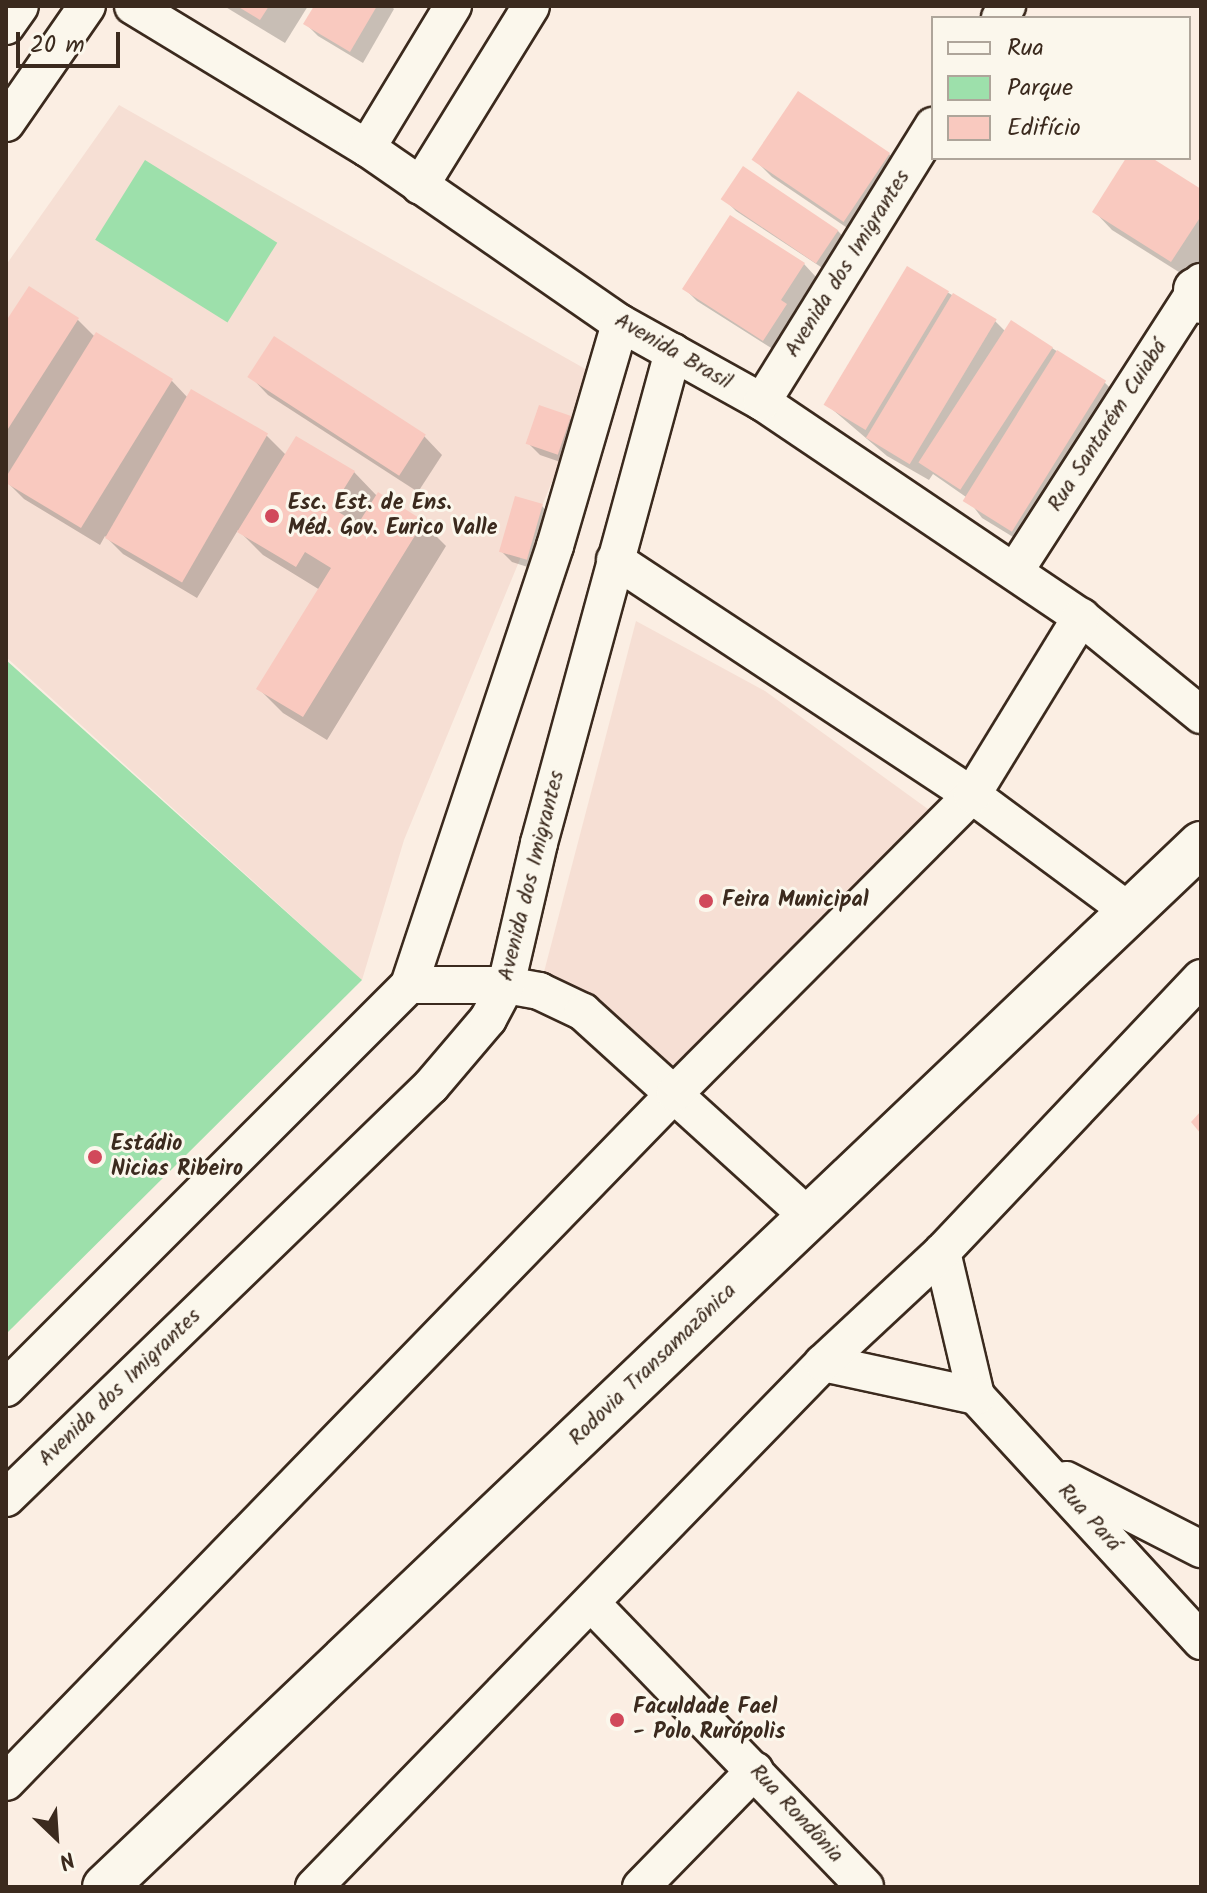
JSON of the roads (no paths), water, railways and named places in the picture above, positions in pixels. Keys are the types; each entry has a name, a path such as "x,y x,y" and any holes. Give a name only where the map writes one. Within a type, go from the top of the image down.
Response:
{"highway":[{"name":"Rodovia Transamazônica","path":"105,1887 1201,844"}],"street":[{"path":"6,26 20,6"},
{"path":"6,123 87,6"},
{"name":"Avenida Brasil","path":"133,6 367,148 620,323 762,402 1081,617 1201,715"},
{"path":"367,148 453,6"},
{"path":"420,186 531,6"},
{"name":"Avenida dos Imigrantes","path":"762,402 931,129"},
{"name":"Rua Santarém Cuiabá","path":"1015,571 1200,291"},
{"path":"6,1388 409,985 555,546 620,323"},
{"name":"Avenida dos Imigrantes","path":"6,1498 431,1086 488,1019 506,985 539,843 673,352"},
{"path":"615,560 972,795 1130,912"},
{"path":"6,1782 675,1093 972,795 1081,617"},
{"path":"314,1887 823,1363 942,1252 1201,978"},
{"path":"409,985 506,985 539,991 583,1012 808,1216"},
{"path":"823,1363 976,1396 942,1252"},
{"name":"Rua Pará","path":"976,1396 1201,1641"},
{"path":"1044,1468 1201,1549"},
{"name":"Rua Rondônia","path":"592,1604 865,1887"},
{"path":"641,1887 755,1770"}],"place":[{"name":"Esc. Est. de Ens. Méd. Gov. Eurico Valle","path":"272,516"},
{"name":"Feira Municipal","path":"706,901"},
{"name":"Estádio Nicias Ribeiro","path":"95,1157"},
{"name":"Faculdade Fael - Polo Rurópolis","path":"617,1720"}]}
